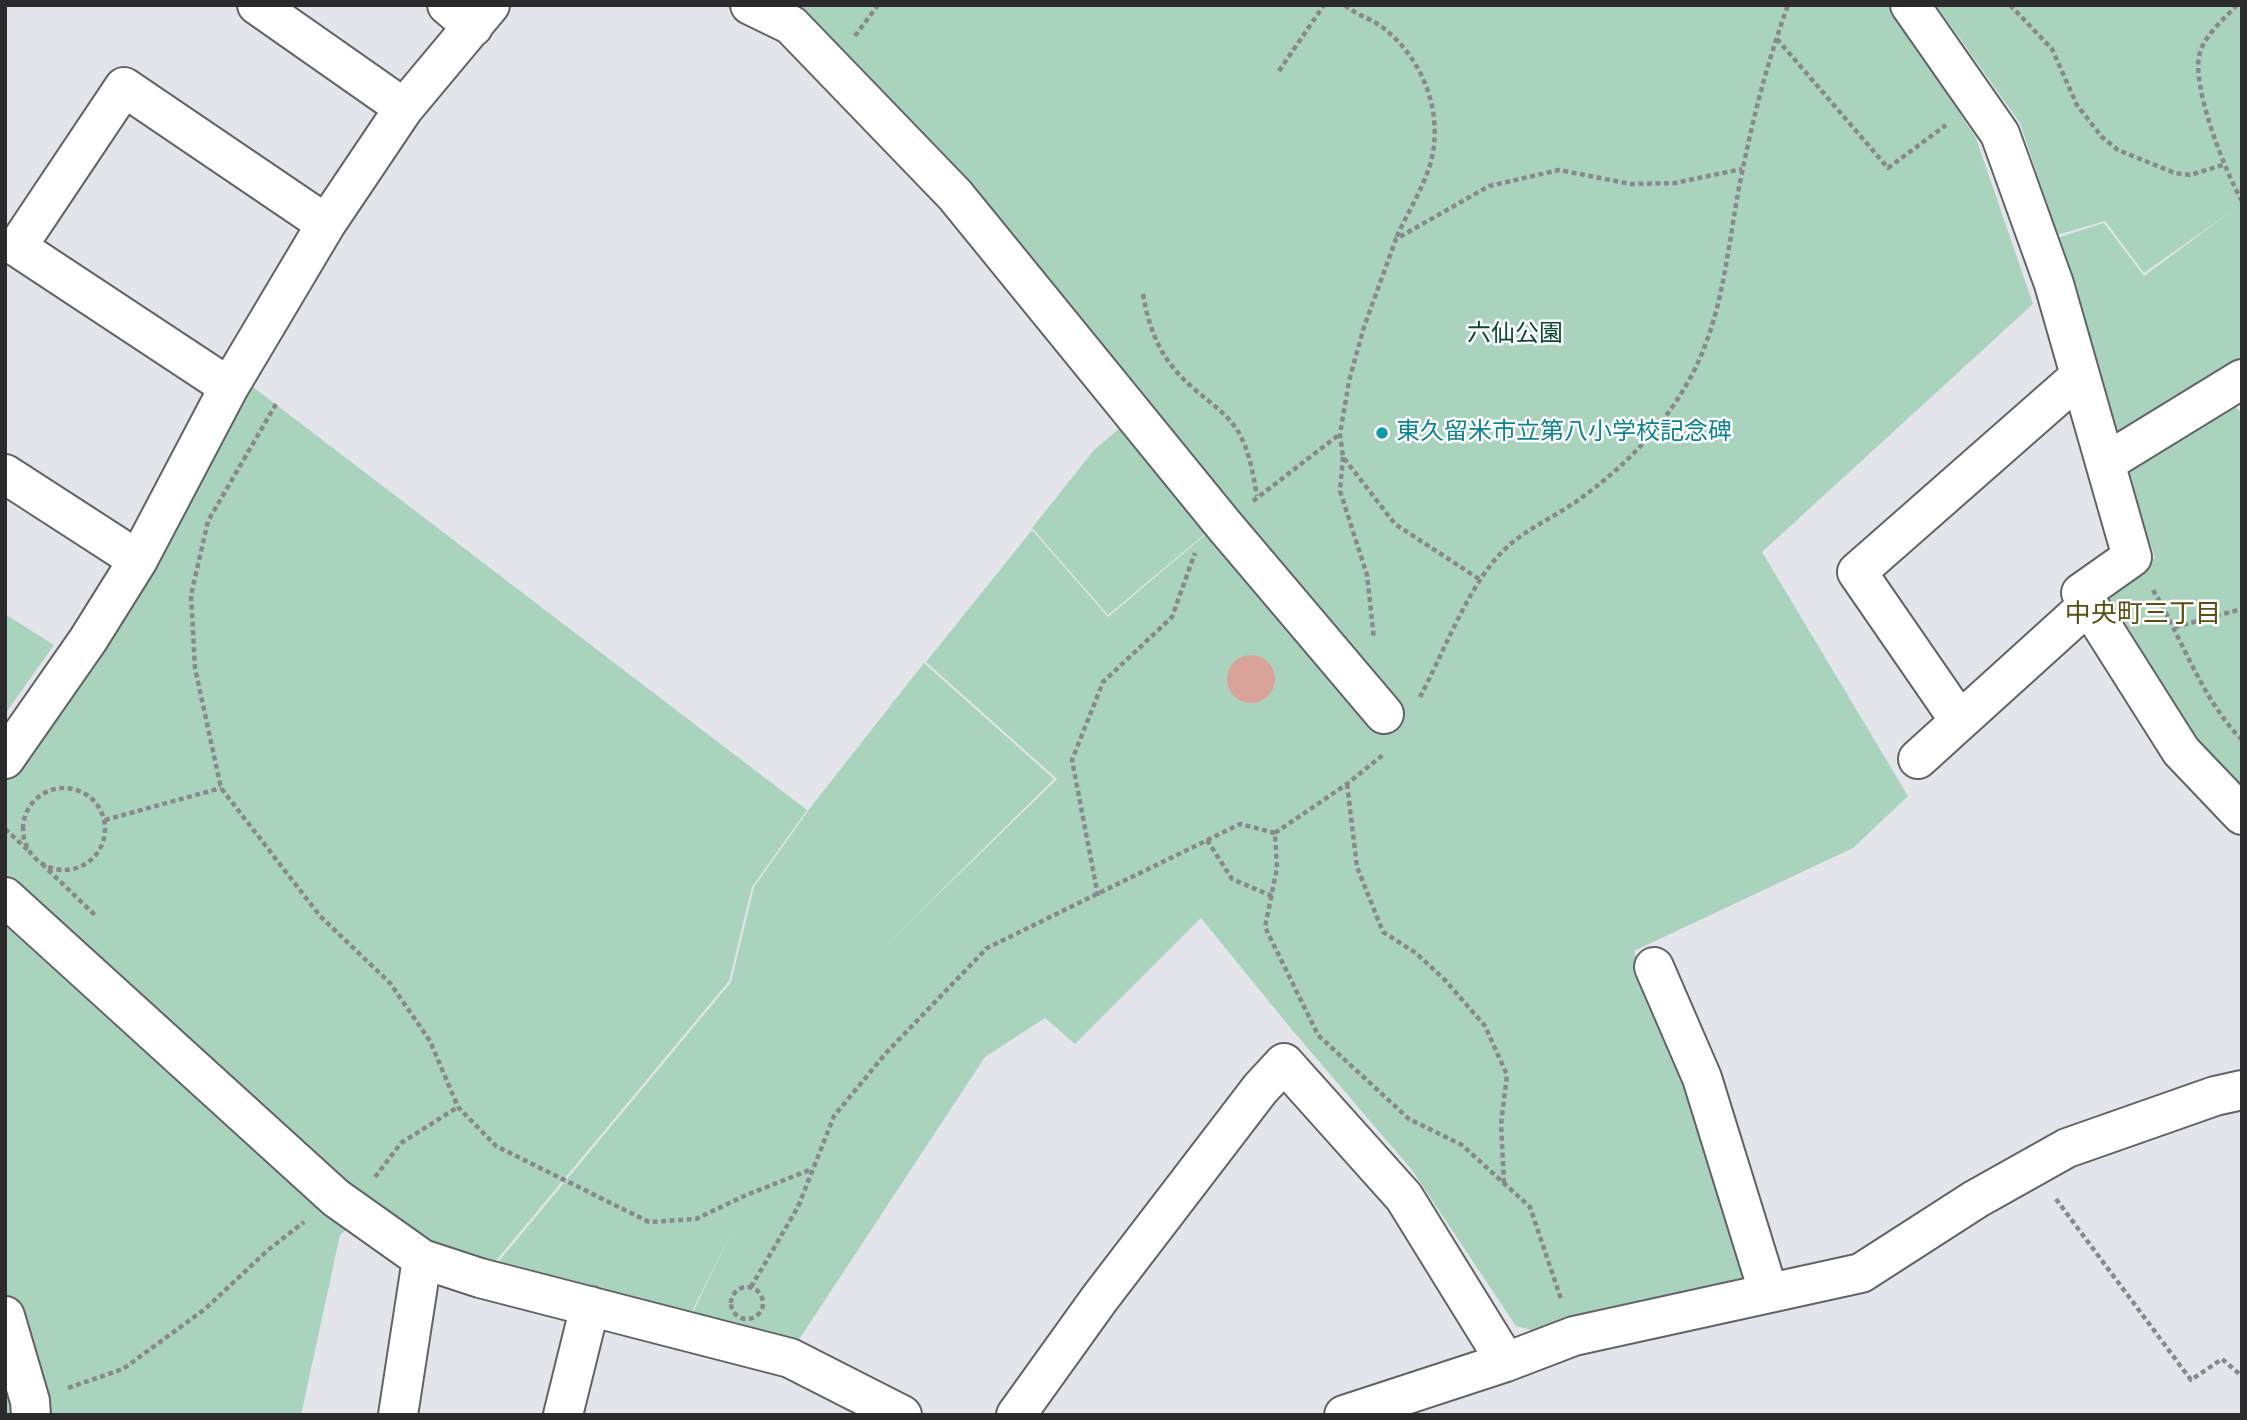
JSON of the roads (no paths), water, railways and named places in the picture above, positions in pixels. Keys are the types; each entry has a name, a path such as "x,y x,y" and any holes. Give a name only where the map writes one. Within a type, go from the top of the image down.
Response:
{"street":[{"path":"257,5 404,108"},
{"path":"750,5 791,25 955,195 1223,524 1397,722"},
{"path":"1910,5 2000,134 2054,284 2132,557 2081,593 2181,751 2242,815"},
{"path":"5,759 88,640 138,560 229,387 326,224 470,12"},
{"path":"229,387 17,247 124,87 326,224"},
{"path":"1959,720 1857,572 2080,376"},
{"path":"2105,463 2242,379"},
{"path":"5,474 138,560"},
{"path":"1918,758 2088,605"},
{"path":"5,897 336,1198 422,1259 790,1358 902,1415"},
{"path":"1654,967 1702,1078 1768,1291"},
{"path":"1016,1415 1100,1298 1260,1089 1284,1063 1404,1197 1506,1362"},
{"path":"1344,1415 1506,1362 1574,1336 1768,1291 1861,1273 1976,1199 2067,1148 2215,1096 2242,1090"},
{"path":"398,1415 422,1259"},
{"path":"563,1415 590,1306"},
{"path":"5,1316 31,1408"}],"place":[{"name":"東久留米市立第八小学校記念碑","path":"1382,433"}],"district":[{"name":"中央町三丁目","path":"2143,615"}],"park label":[{"name":"六仙公園","path":"1515,335"}]}
